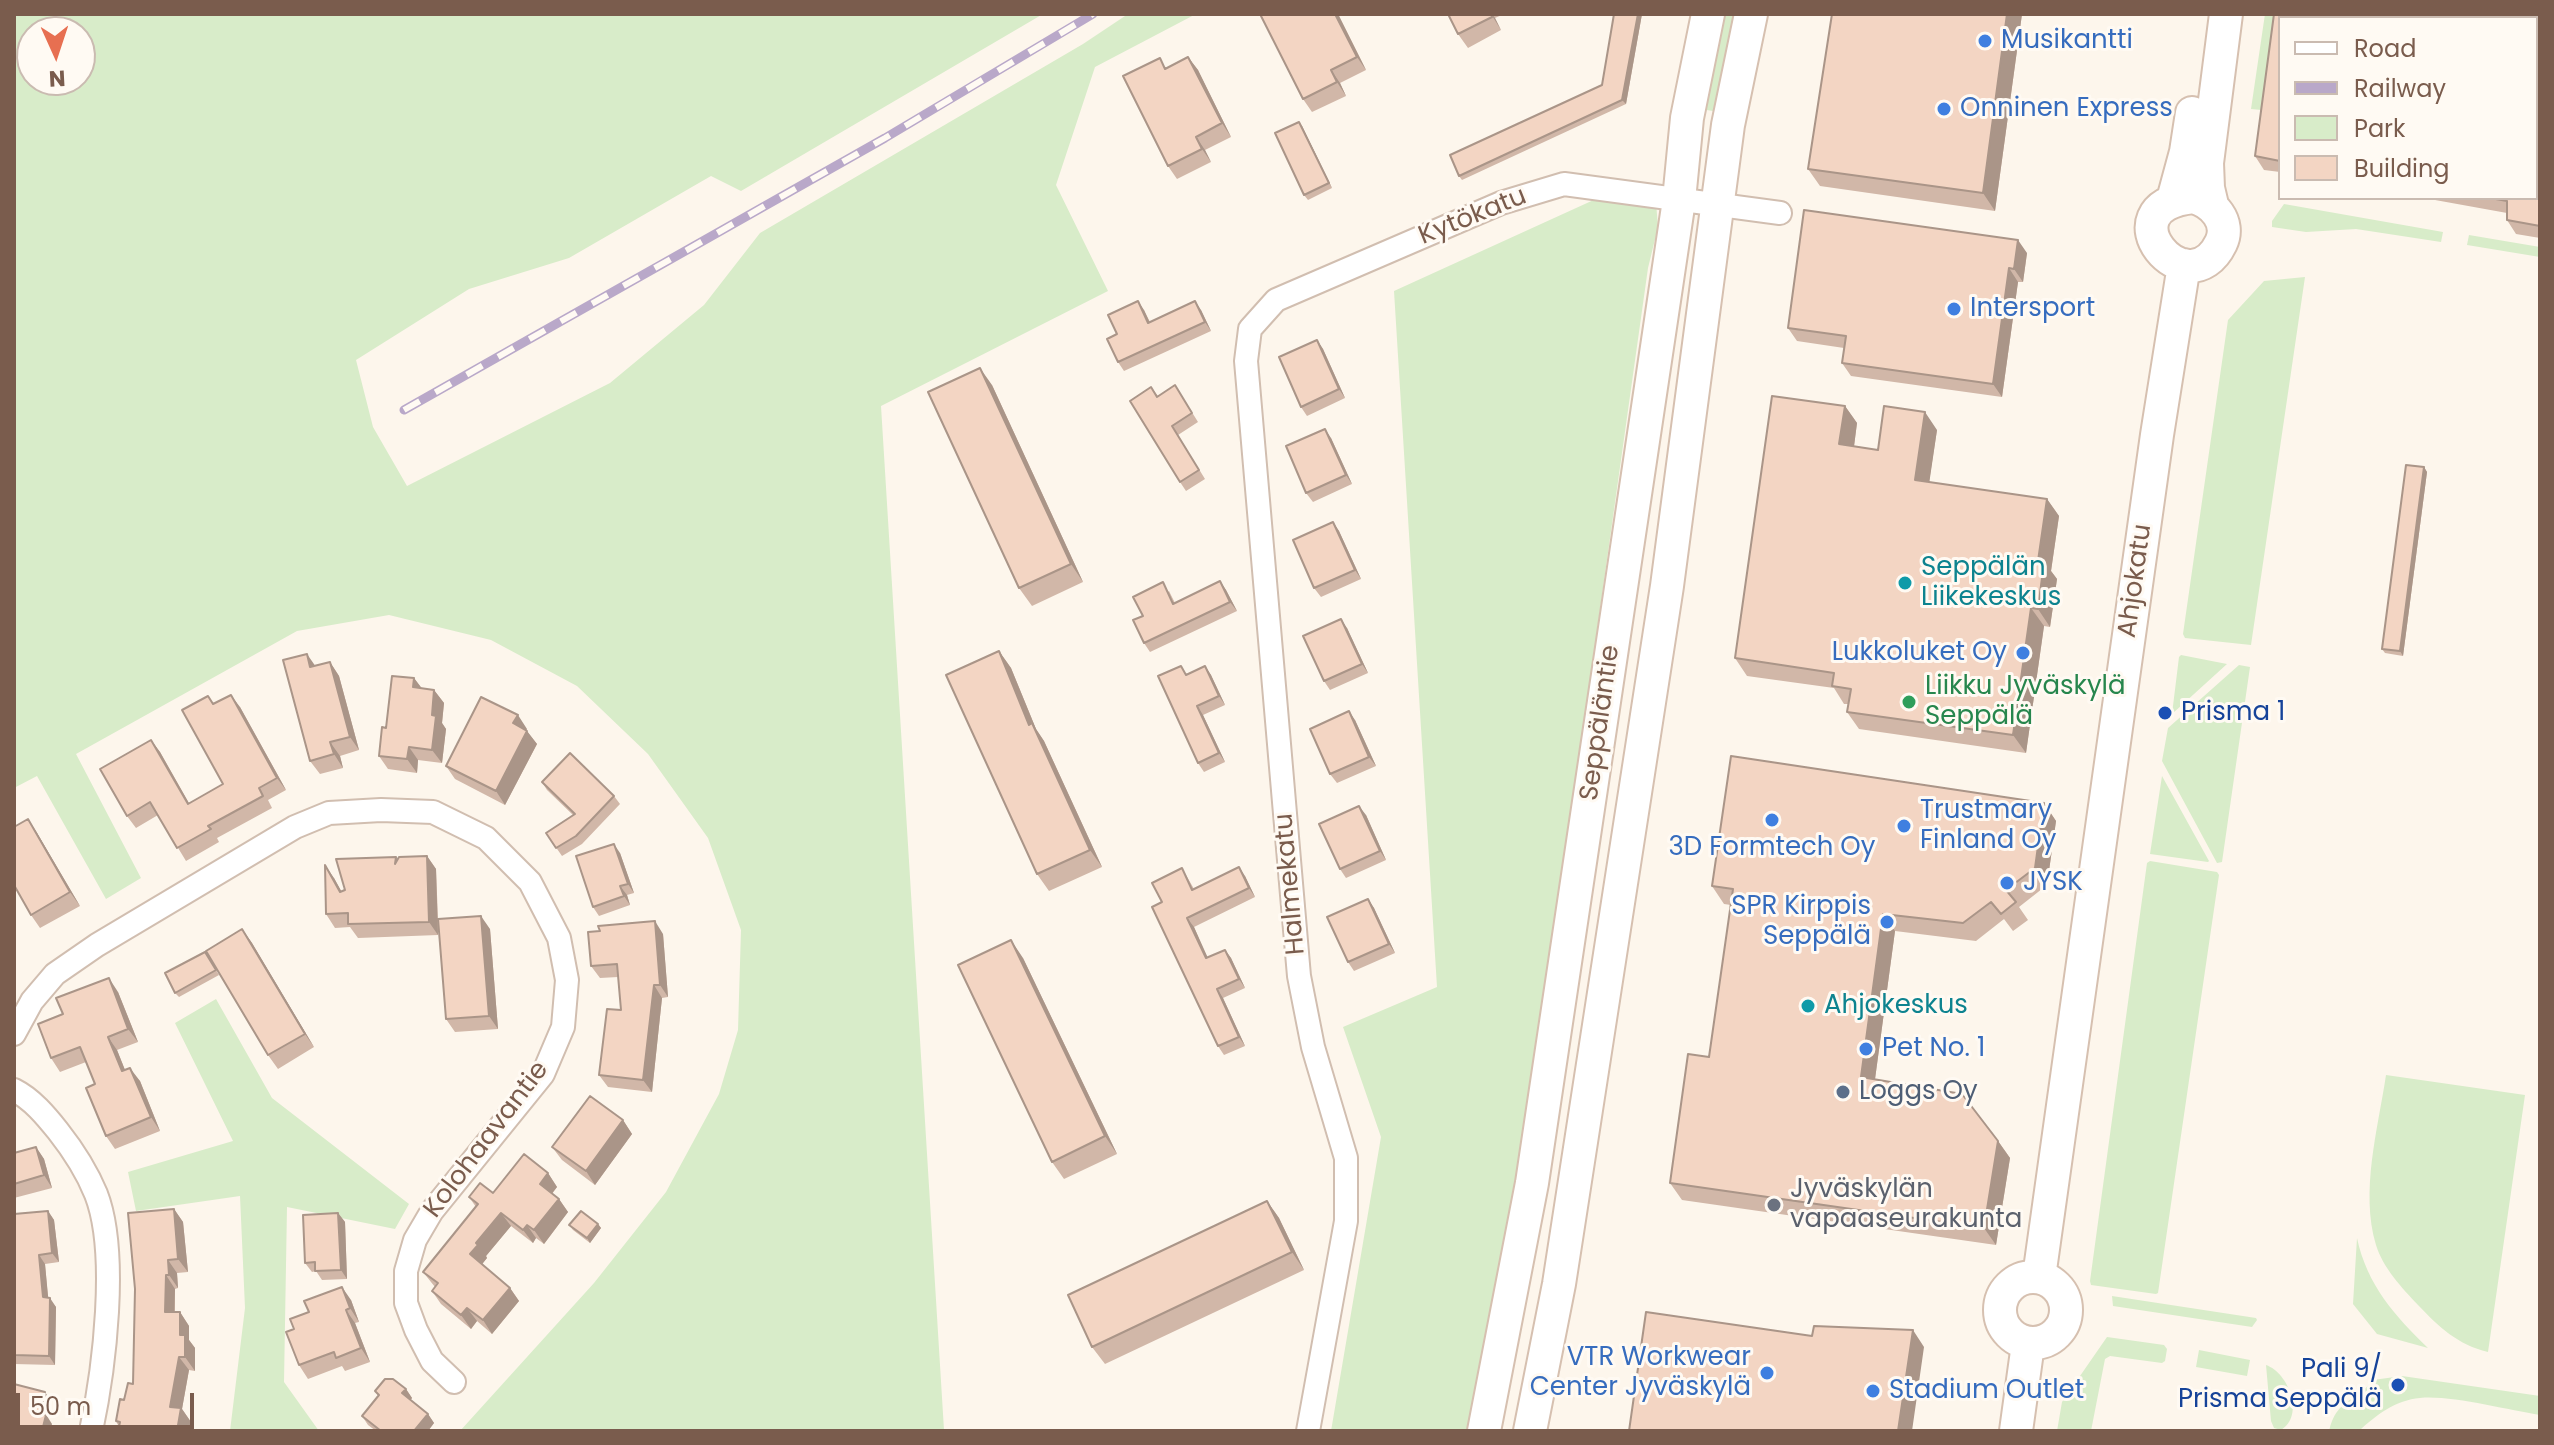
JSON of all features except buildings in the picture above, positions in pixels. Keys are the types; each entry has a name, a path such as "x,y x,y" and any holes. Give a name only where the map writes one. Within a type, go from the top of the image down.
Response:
{"main road":[{"name":"Seppäläntie","path":"1484,1431 1532,1183 1679,200 1687,118 1708,14"},
{"name":"Seppäläntie","path":"1530,1431 1559,1284 1667,586 1728,125 1751,14"},
{"path":"2173,200 2186,152 2207,14"},
{"path":"2212,205 2193,197 2173,200 2161,208 2155,216 2152,239 2164,256 2184,265 2199,264 2210,259 2222,241 2222,222 2212,205 2208,188 2207,163 2226,14"},
{"name":"Ahjokatu","path":"2039,1277 2154,449 2184,265"},
{"path":"2039,1277 2057,1286 2065,1299 2067,1315 2061,1330 2050,1340 2028,1344 2012,1337 2001,1322 1999,1307 2006,1289 2021,1278 2039,1277"},
{"path":"2016,1431 2028,1344"}],"street":[{"name":"Kytökatu","path":"1250,329 1276,300 1501,203 1564,184 1780,213"},
{"name":"Halmekatu","path":"1250,329 1246,361 1299,976 1313,1047 1346,1158 1346,1221 1308,1431"},
{"name":"Kolohaavantie","path":"14,1034 32,1001 55,974 97,945 295,827 329,813 381,810 433,812 486,838 530,882 559,938 567,980 563,1027 543,1074 432,1211 415,1240 406,1271 406,1303 416,1330 432,1361 454,1382"},
{"path":"14,1090 46,1115 73,1150 96,1196 105,1238 105,1340 91,1431"}],"green space":[{"path":"14,14 1043,14 741,191 711,176 569,258 469,289 356,360 373,427 407,486 610,383 704,305 760,233 1083,44 1128,14 1196,14 1095,67 1056,185 1108,291 881,406 944,1430 460,1431 594,1283 666,1192 719,1094 738,1030 741,930 708,838 648,754 577,686 491,640 389,615 297,631 76,754 141,878 106,899 37,776 14,788"},
{"path":"1722,14 1734,14 1713,111 1700,109"},
{"path":"2265,14 2286,14 2278,16 2272,111 2251,109"},
{"path":"1609,193 1656,202 1658,227 1648,268 1531,1100 1467,1431 1331,1431 1381,1137 1343,1027 1437,987 1394,291"},
{"path":"2284,204 2443,232 2441,242 2356,229 2306,232 2272,227 2272,221"},
{"path":"2469,235 2540,247 2540,257 2467,245"},
{"path":"2305,277 2251,645 2185,638 2183,634 2228,320 2264,281"},
{"path":"2179,657 2227,664 2172,714"},
{"path":"2239,665 2250,667 2222,862 2217,863 2162,761 2168,728"},
{"path":"2162,776 2209,861 2208,862 2150,854"},
{"path":"2147,863 2217,872 2219,875 2156,1294 2091,1285 2090,1281"},
{"path":"216,999 272,1098 409,1204 395,1229 287,1207 284,1382 319,1431 230,1431 245,1308 240,1196 136,1211 128,1172 233,1141 175,1023"},
{"path":"2386,1075 2525,1095 2488,1352 2458,1340 2434,1321 2394,1277 2376,1245 2370,1182"},
{"path":"2357,1238 2368,1271 2384,1299 2428,1348 2377,1334 2353,1304"},
{"path":"2112,1296 2257,1320 2252,1327 2113,1306"},
{"path":"2107,1337 2164,1345 2167,1349 2165,1361 2110,1356 2105,1359 2091,1431 2057,1431 2062,1402"},
{"path":"2199,1350 2250,1360 2247,1376 2196,1367"},
{"path":"2266,1365 2281,1377 2291,1395 2292,1415 2281,1430 2274,1428 2271,1421"},
{"path":"2402,1376 2540,1396 2540,1415 2463,1401 2420,1398 2387,1409 2359,1431 2329,1431 2341,1407 2373,1380"}],"railway":[{"path":"404,410 885,138 1093,14"}],"place":[{"name":"Musikantti","path":"1985,41"},
{"name":"Onninen Express","path":"1944,109"},
{"name":"Intersport","path":"1954,309"},
{"name":"Seppälän Liikekeskus","path":"1905,583"},
{"name":"Lukkoluket Oy","path":"2023,653"},
{"name":"Liikku Jyväskylä Seppälä","path":"1909,702"},
{"name":"Prisma 1","path":"2165,713"},
{"name":"3D Formtech Oy","path":"1772,820"},
{"name":"Trustmary Finland Oy","path":"1904,826"},
{"name":"JYSK","path":"2007,883"},
{"name":"SPR Kirppis Seppälä","path":"1887,922"},
{"name":"Ahjokeskus","path":"1808,1006"},
{"name":"Pet No. 1","path":"1866,1049"},
{"name":"Loggs Oy","path":"1843,1092"},
{"name":"Jyväskylän vapaaseurakunta","path":"1774,1205"},
{"name":"VTR Workwear Center Jyväskylä","path":"1767,1373"},
{"name":"Pali 9/ Prisma Seppälä","path":"2398,1385"},
{"name":"Stadium Outlet","path":"1873,1391"}]}
